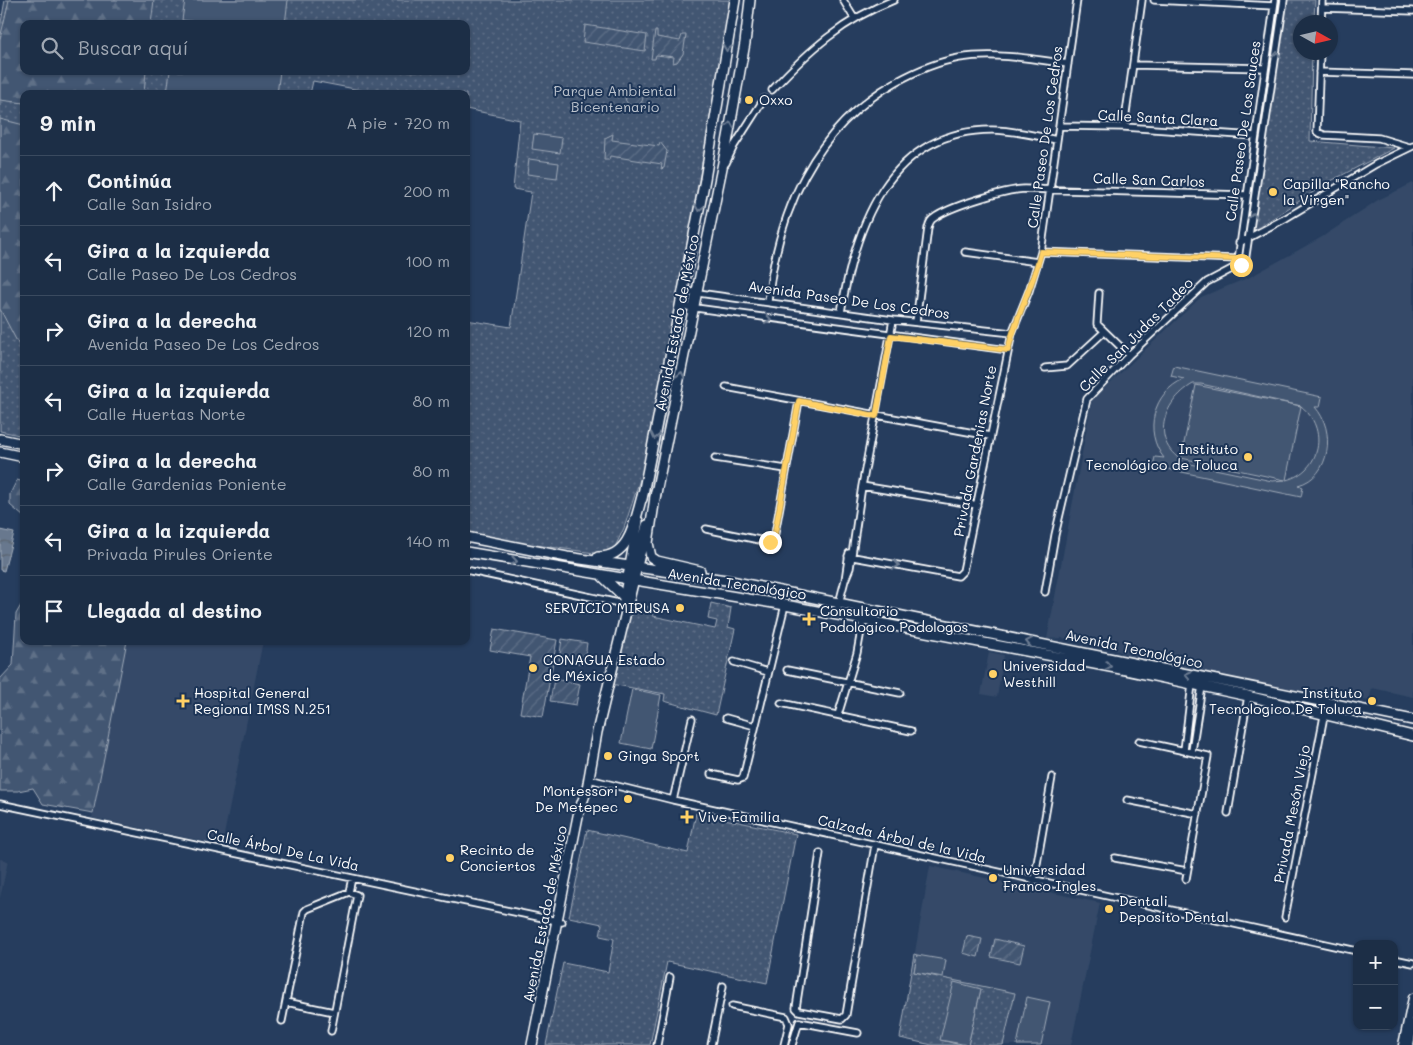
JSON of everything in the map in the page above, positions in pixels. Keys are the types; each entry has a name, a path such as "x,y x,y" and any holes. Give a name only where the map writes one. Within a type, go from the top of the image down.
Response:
{"main road":[{"name":"Avenida Estado de México","path":"537,1045 579,811 587,790 597,732 617,649 633,567 644,493 696,225 735,0"},
{"name":"Avenida Estado de México","path":"633,567 656,491 695,309 745,43 750,0"},
{"path":"696,225 700,229 710,231"},
{"path":"693,241 707,247"},
{"path":"0,439 20,443"},
{"path":"0,452 20,457"},
{"path":"656,491 648,543 651,557 658,561 708,573 726,580"},
{"path":"567,557 604,558 612,556 621,550 630,536 644,493"},
{"name":"Avenida Tecnológico","path":"470,538 567,557 726,580 1413,720"},
{"name":"Avenida Tecnológico","path":"470,553 602,577 785,605 863,620 1191,689 1248,696 1324,716 1413,736"},
{"path":"602,577 625,602"},
{"path":"1376,728 1380,723 1378,713"},
{"name":"Avenida Estado de México","path":"532,1045 560,921"}],"street":[{"path":"844,0 854,18"},
{"path":"772,90 812,49 854,18 894,0"},
{"name":"Calle Paseo De Los Cedros","path":"1012,334 1029,291 1041,252 1077,0"},
{"path":"1124,127 1142,0"},
{"path":"1154,0 1274,3"},
{"name":"Calle Paseo De Los Sauces","path":"1244,264 1250,237 1284,0"},
{"path":"1322,0 1322,15"},
{"name":"Calle Paseo De Los Sauces","path":"1237,266 1274,3"},
{"path":"1322,8 1413,11"},
{"path":"768,301 770,278 785,216 799,183 812,161 835,130 862,104 915,72 958,58 1007,57 1068,64"},
{"path":"1320,60 1317,132 1324,135 1379,138 1411,147"},
{"path":"1134,66 1264,68"},
{"path":"1319,72 1413,75"},
{"path":"721,174 734,146 764,99"},
{"name":"Calle Santa Clara","path":"1058,126 1124,127 1255,136"},
{"path":"841,312 852,254 862,225 880,191 900,167 934,144 972,132 1008,132 1056,140"},
{"path":"1239,242 1376,164 1411,147"},
{"name":"Calle San Carlos","path":"916,322 926,236 931,220 943,214 1002,192 1050,189 1247,195"},
{"path":"965,252 1038,262"},
{"path":"1041,252 1238,259"},
{"name":"Calle San Judas Tadeo","path":"1045,592 1055,535 1084,406 1095,389 1207,282 1244,264"},
{"name":"Avenida Paseo De Los Cedros","path":"684,290 893,320 1012,334"},
{"path":"1099,293 1096,321 1104,332 1130,355"},
{"path":"681,306 891,336 1008,350"},
{"path":"836,615 852,549 893,320"},
{"path":"1045,368 1067,366 1104,332"},
{"name":"Privada Gardenias Norte","path":"850,556 956,575 962,574 1012,334"},
{"path":"726,387 990,436"},
{"path":"706,529 769,542 773,540 799,401"},
{"path":"715,458 786,469"},
{"path":"862,486 977,505"},
{"path":"470,571 625,602"},
{"path":"711,774 737,780 743,778 785,605"},
{"path":"838,715 857,653 863,620"},
{"path":"734,662 768,672"},
{"path":"787,670 900,693"},
{"path":"1184,750 1191,689"},
{"path":"1192,752 1201,690"},
{"path":"1228,813 1248,696"},
{"path":"781,703 911,730"},
{"name":"Privada Mesón Viejo","path":"1285,917 1324,716"},
{"path":"726,718 756,726"},
{"path":"674,800 692,719"},
{"path":"1186,732 1195,732"},
{"path":"1139,741 1207,755 1186,879"},
{"path":"1034,881 1052,777"},
{"name":"Calzada Árbol de la Vida","path":"589,779 1034,881 1353,950"},
{"path":"1127,800 1198,814"},
{"name":"Calle Árbol De La Vida","path":"0,804 560,921"},
{"path":"820,853 796,1008 799,1011 842,1020 846,1015 876,845"},
{"path":"1114,858 1187,871"},
{"path":"349,892 352,878"},
{"path":"282,1021 304,912 307,908 349,892 357,895 330,1030"},
{"path":"1398,960 1413,963"},
{"path":"657,1045 670,977"},
{"path":"711,1045 723,986"},
{"path":"1403,1045 1413,998"},
{"path":"286,1002 334,1012"},
{"path":"732,1006 788,1019 784,1045"},
{"path":"792,1045 799,1022 858,1033"},
{"path":"1409,1045 1413,1024"}],"shaded area":[{"name":"Instituto Tecnológico de Toluca","path":"1413,183 1413,697 1372,688 1369,701 1340,695 1329,697 1131,656 1108,647 1062,638 1047,639 1092,400 1201,297 1250,277 1322,237 1378,200"},
{"name":"Hospital General Regional IMSS N.251","path":"126,645 262,645 222,845 92,818"},
{"name":"Universidad Westhill","path":"989,652 1004,655 997,697 981,694"},
{"path":"0,859 8,861 0,898"},
{"path":"930,866 1100,903 1071,1045 932,1045 900,1038"}],"green space":[{"name":"Parque Ambiental Bicentenario","path":"5,0 731,0 675,315 644,467 624,528 615,547 602,554 528,544 470,533 470,321 511,327 531,192 513,189 520,120 470,110 470,90 360,90 313,81 311,90 20,90 20,435 0,431 0,28"},
{"path":"9,0 154,0 152,20 20,20 20,75 146,75 144,90 20,90 20,102 0,100 0,39"},
{"path":"185,0 288,0 286,20 182,20"},
{"path":"1285,0 1315,0 1314,15 1293,15 1293,60 1312,60 1310,141 1394,148 1329,182 1253,231"},
{"path":"585,25 647,35 645,51 583,42"},
{"path":"655,31 657,31 657,37 680,41 682,35 686,35 683,54 677,62 673,63 674,57 656,55 655,59 651,59"},
{"path":"169,75 279,75 278,90 168,90"},
{"path":"634,88 640,91 643,97 640,103 634,106 628,103 625,97 628,91"},
{"path":"0,119 20,124 20,347 0,309"},
{"path":"534,134 562,138 560,153 532,149"},
{"path":"613,134 612,140 659,146 660,142 667,151 664,168 661,169 662,164 610,156 609,160 604,160 605,138"},
{"path":"529,159 559,163 557,178 527,174"},
{"path":"1174,366 1322,397 1320,407 1315,407 1322,417 1326,428 1327,452 1318,473 1298,485 1303,487 1301,497 1153,466 1155,457 1164,458 1154,437 1154,414 1165,393 1173,385 1184,379 1171,376","holes":["1193,384 1201,384 1301,406 1196,385 1181,458 1285,480 1272,481 1186,463 1174,455 1167,445 1164,423 1167,412 1174,401","1301,406 1310,415 1318,437 1314,459 1298,475 1286,480"]},
{"path":"17,480 20,481 20,514 10,505 10,494"},
{"path":"711,603 731,608 728,627 735,629 716,715 664,701 665,694 611,684 633,604 655,608 653,616 715,629 717,621 708,619"},
{"path":"20,607 20,645 126,645 93,813 43,804 33,788 18,791 0,791 0,679 13,665 16,614"},
{"path":"494,629 557,640 543,717 520,713 530,657 490,650"},
{"path":"562,639 587,643 584,664 559,660"},
{"path":"554,679 580,684 576,705 550,701"},
{"path":"632,689 661,695 651,749 621,743"},
{"path":"696,813 796,834 767,983 667,962 650,1045 546,1045 563,963 608,972 614,939 600,936 602,924 569,917 587,830 688,853"},
{"path":"967,936 982,939 978,957 963,953"},
{"path":"995,939 1024,946 1020,963 991,957"},
{"path":"914,954 917,955 914,972 1015,993 1003,1045 968,1045 981,989 941,1040 961,1045 932,1045 900,1038"},
{"path":"917,955 946,960 943,977 914,972"},
{"path":"954,982 981,989 968,1045 940,1040"},
{"path":"1027,997 1050,1002 1041,1045 1017,1045"}],"water":[{"path":"0,530 14,533 4,571 0,570"}],"place":[{"name":"Oxxo","path":"749,100"},
{"name":"Capilla \"Rancho la Virgen\"","path":"1273,192"},
{"name":"Instituto Tecnológico de Toluca","path":"1248,457"},
{"name":"SERVICIO MIRUSA","path":"680,608"},
{"name":"Consultorio Podologico Podologos","path":"809,619"},
{"name":"CONAGUA Estado de México","path":"533,668"},
{"name":"Universidad Westhill","path":"993,674"},
{"name":"Hospital General Regional IMSS N.251","path":"183,701"},
{"name":"Instituto Tecnologico De Toluca","path":"1372,701"},
{"name":"Ginga Sport","path":"608,756"},
{"name":"Montessori De Metepec","path":"628,799"},
{"name":"Vive Familia","path":"687,817"},
{"name":"Recinto de Conciertos","path":"450,858"},
{"name":"Universidad Franco Ingles","path":"993,878"},
{"name":"Dentali Deposito Dental","path":"1109,909"}],"route":[{"path":"770,542 774,538 799,401 876,416 891,336 1008,350 1012,334 1032,284 1041,252 1238,259 1237,266 1241,265"}]}
